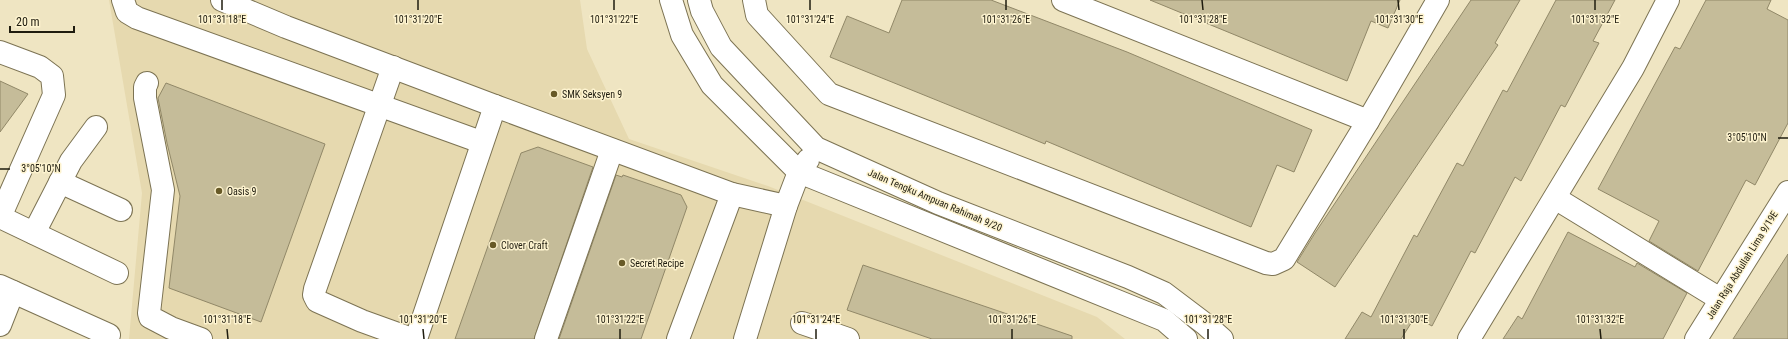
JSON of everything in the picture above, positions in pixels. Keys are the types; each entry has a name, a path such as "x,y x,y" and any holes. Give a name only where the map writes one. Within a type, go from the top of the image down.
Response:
{"street":[{"path":"123,0 127,12 137,18 481,142"},
{"path":"222,0 286,27 732,194 786,206"},
{"path":"671,0 682,35 712,85 799,172 1164,320 1186,339"},
{"name":"Jalan Tengku Ampuan Rahimah 9/20","path":"699,0 702,11 721,47 816,148 938,203 1128,277 1164,293 1222,339"},
{"path":"754,0 757,15 829,94 1266,263 1273,264 1284,259 1368,121 1438,0"},
{"path":"1064,0 1368,121"},
{"path":"1469,339 1633,68 1668,0"},
{"path":"0,52 40,67 52,76 54,95 0,217 117,273"},
{"path":"393,67 314,295 317,301 362,321 412,339"},
{"path":"147,83 145,87 145,98 162,190 149,313 150,317 170,334 201,339"},
{"path":"416,339 481,142 495,106"},
{"path":"34,233 71,161 96,127"},
{"path":"745,339 786,206 799,172 816,148"},
{"path":"546,339 612,150"},
{"path":"60,182 120,210"},
{"name":"Jalan Raja Abdullah Lima 9/19E","path":"1696,339 1788,192"},
{"path":"678,339 732,194"},
{"path":"1555,198 1720,300"},
{"path":"0,325 6,289 109,335"},
{"path":"802,323 848,339"}],"shaded area":[{"path":"109,0 580,0 587,49 629,139 768,186 1097,317 1125,339 129,339 142,193"}],"building":[{"path":"902,0 991,0 1127,52 1312,130 1294,172 1277,165 1251,227 1046,141 1045,144 830,57 847,16 889,33"},
{"path":"1150,0 1400,0 1388,28 1371,21 1347,81"},
{"path":"1471,0 1520,0 1495,43 1498,45 1335,287 1297,262"},
{"path":"1556,0 1615,0 1593,41 1599,43 1565,107 1561,105 1521,181 1515,177 1475,253 1471,251 1432,326 1415,317 1401,339 1345,339 1362,312 1371,317 1414,235 1417,237 1457,163 1463,166 1503,90 1507,92"},
{"path":"1706,0 1771,0 1767,9 1788,20 1788,123 1755,185 1746,180 1698,271 1649,241 1659,221 1598,189 1675,47 1680,49"},
{"path":"0,81 28,94 0,132"},
{"path":"166,83 325,144 261,322 169,288 180,196 158,98"},
{"path":"538,147 593,167 534,339 455,339 521,153"},
{"path":"616,175 622,177 623,175 681,195 687,207 641,339 559,339"},
{"path":"1568,232 1635,267 1637,263 1687,293 1663,339 1503,339 1518,316 1522,319"},
{"path":"1788,254 1788,339 1733,339"},
{"path":"863,265 1072,336 1072,339 932,339 847,310"}],"place":[{"name":"SMK Seksyen 9","path":"554,94"},
{"name":"Oasis 9","path":"219,191"},
{"name":"Clover Craft","path":"493,245"},
{"name":"Secret Recipe","path":"622,263"}]}
